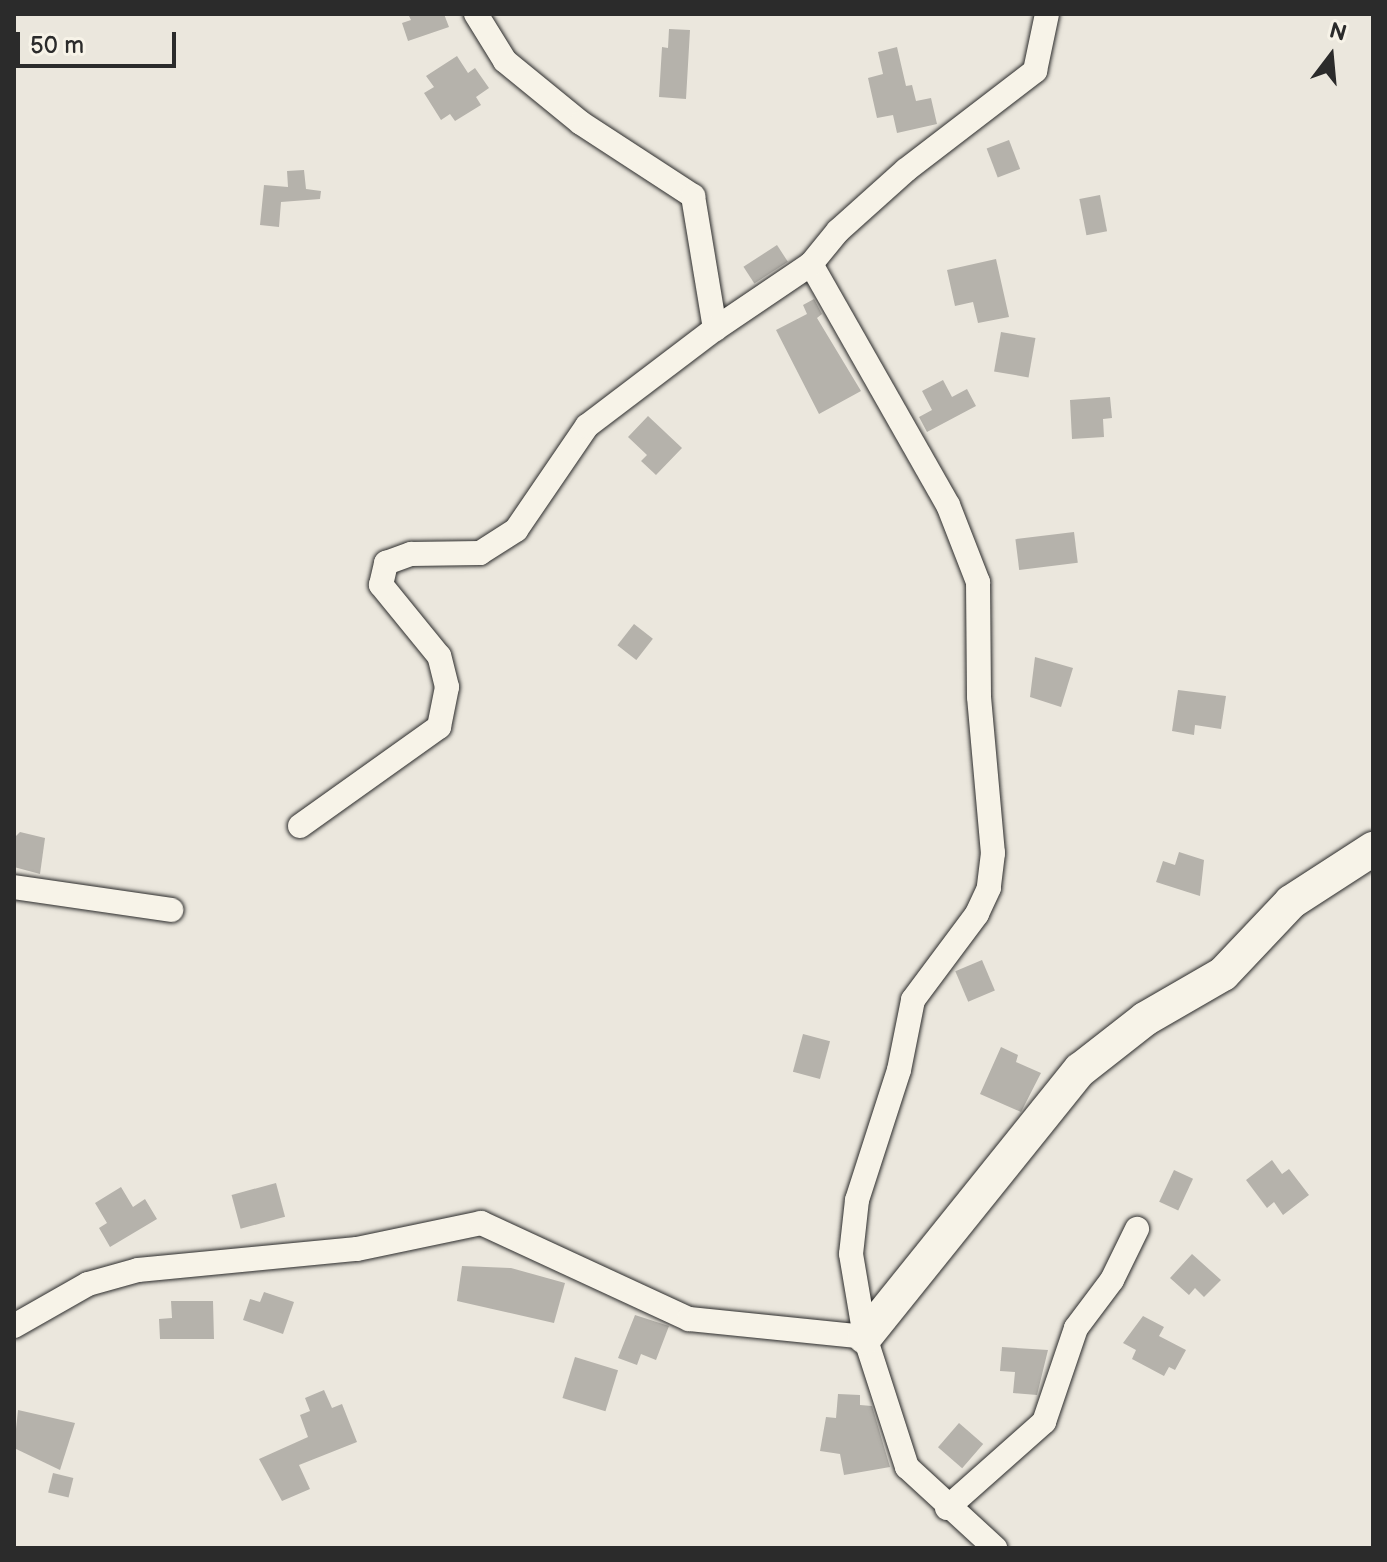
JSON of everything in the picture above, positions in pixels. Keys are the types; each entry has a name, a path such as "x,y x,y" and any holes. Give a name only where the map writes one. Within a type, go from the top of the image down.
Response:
{"street":[{"path":"476,14 505,61 581,123 693,196 715,329"},
{"path":"300,826 439,727 447,687 439,656 381,585 386,563 411,554 480,553 516,530 587,426 715,329 811,264 838,231 906,170 1035,71 1047,14"},
{"path":"811,264 948,505 978,582 979,697 993,853 989,888 977,914 913,1000 899,1070 857,1200 851,1254 865,1337 907,1467 947,1508 995,1548"},
{"path":"865,1337 1080,1070 1145,1019 1223,974 1291,902 1373,849"},
{"path":"14,887 171,910"},
{"path":"14,1326 74,1291 138,1270 210,1259 357,1249 481,1223 689,1319 865,1337"},
{"path":"947,1508 1044,1422 1076,1328 1112,1280 1137,1229"}],"building":[{"path":"408,14 444,14 449,27 408,41 402,23 411,20"},
{"path":"669,29 690,30 686,99 659,97 662,47 668,48"},
{"path":"897,47 906,86 912,85 916,101 931,98 937,124 897,133 893,115 877,118 868,78 883,74 878,52"},
{"path":"457,56 468,73 475,68 489,88 476,97 481,105 455,121 450,114 441,120 424,93 434,87 426,76"},
{"path":"1009,140 1020,169 998,178 987,149"},
{"path":"304,170 306,189 321,191 320,199 281,202 279,227 260,225 264,185 288,187 287,171"},
{"path":"1100,195 1107,231 1086,235 1079,199"},
{"path":"777,245 788,262 754,284 743,267"},
{"path":"996,259 1009,317 978,323 973,302 955,306 947,270"},
{"path":"814,299 822,314 817,318 861,391 819,414 776,330 807,314 803,305"},
{"path":"1001,332 1035,338 1029,377 994,371"},
{"path":"943,380 952,397 967,389 976,406 927,432 919,417 932,410 922,391"},
{"path":"1110,397 1112,418 1103,419 1104,437 1072,439 1070,400"},
{"path":"648,416 682,448 656,475 641,461 647,455 628,437"},
{"path":"1074,532 1078,563 1019,570 1015,539"},
{"path":"634,624 653,639 636,660 617,645"},
{"path":"1035,657 1073,668 1061,707 1030,697"},
{"path":"1178,690 1226,696 1221,729 1195,725 1194,735 1172,731"},
{"path":"20,832 45,838 40,874 14,867 14,838"},
{"path":"1179,852 1204,860 1200,896 1156,882 1163,861 1175,865"},
{"path":"982,960 995,990 968,1002 955,971"},
{"path":"803,1034 830,1041 820,1079 793,1072"},
{"path":"1001,1047 1018,1055 1016,1062 1041,1073 1021,1112 980,1094"},
{"path":"1272,1160 1282,1174 1289,1169 1309,1195 1283,1215 1274,1202 1267,1208 1246,1180"},
{"path":"1174,1170 1193,1179 1178,1211 1159,1202"},
{"path":"276,1183 285,1217 241,1229 232,1195"},
{"path":"121,1187 133,1207 145,1199 157,1219 110,1247 99,1228 107,1223 95,1203"},
{"path":"1192,1254 1221,1280 1204,1297 1195,1288 1189,1295 1170,1278"},
{"path":"462,1266 511,1268 565,1283 554,1323 457,1301"},
{"path":"264,1292 294,1302 283,1334 243,1320 250,1299 260,1302"},
{"path":"171,1301 213,1301 214,1339 160,1339 159,1319 172,1318"},
{"path":"635,1315 669,1326 656,1360 641,1354 637,1365 618,1358"},
{"path":"1143,1316 1164,1327 1159,1336 1186,1350 1175,1370 1169,1367 1164,1376 1132,1359 1136,1350 1123,1343"},
{"path":"1002,1347 1048,1350 1037,1395 1013,1393 1015,1372 1000,1371"},
{"path":"575,1357 618,1370 605,1411 562,1398"},
{"path":"324,1390 332,1408 342,1404 357,1442 299,1465 310,1489 282,1501 259,1459 308,1437 300,1415 310,1411 305,1398"},
{"path":"838,1394 860,1395 860,1405 872,1406 890,1467 844,1475 840,1454 820,1451 826,1417 836,1418"},
{"path":"18,1410 75,1423 60,1470 14,1448"},
{"path":"959,1423 983,1444 962,1468 938,1447"},
{"path":"53,1473 73,1478 69,1497 48,1492"}]}
